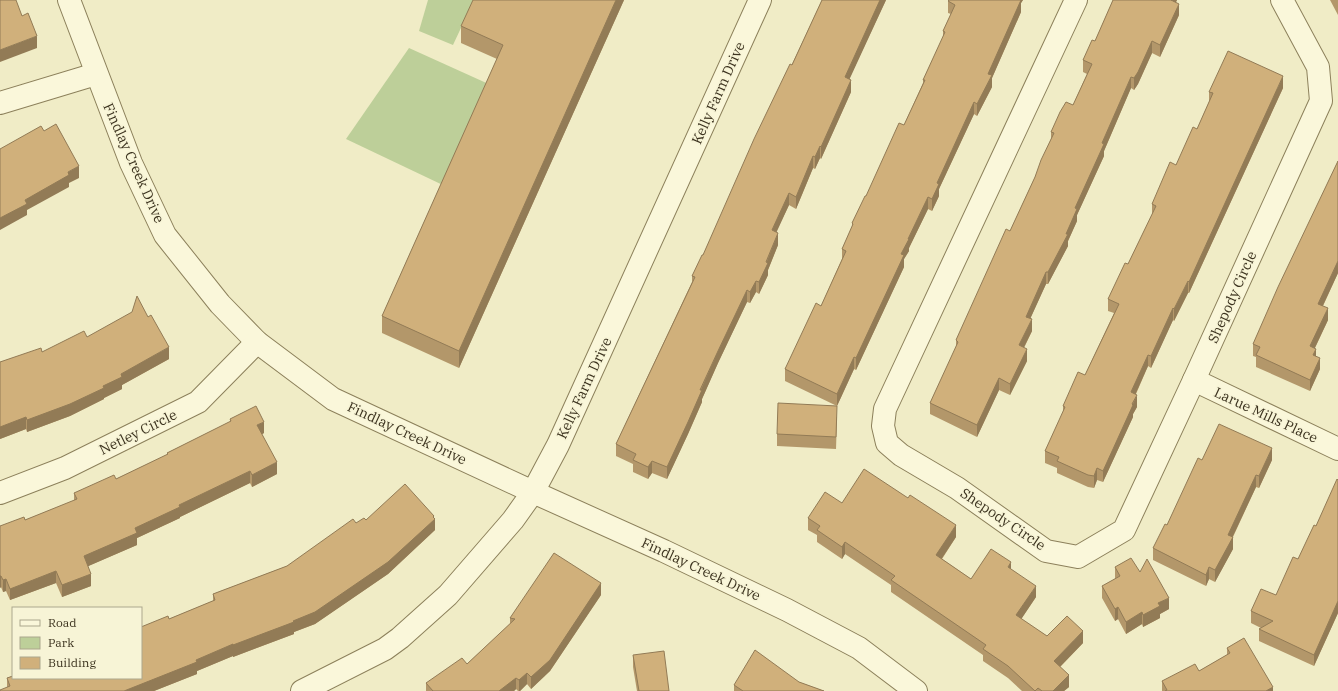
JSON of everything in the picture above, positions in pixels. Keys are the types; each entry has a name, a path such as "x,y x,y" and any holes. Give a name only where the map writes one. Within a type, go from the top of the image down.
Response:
{"street":[{"name":"Findlay Creek Drive","path":"69,0 130,163 166,235 220,304 257,342 333,399 664,551 813,624 859,648 916,691"},
{"name":"Kelly Farm Drive","path":"302,691 370,657 400,638 448,595 513,520 533,492 558,445 760,0"},
{"name":"Shepody Circle","path":"1076,0 886,409 883,426 887,443 901,455 957,488 1046,551 1078,556 1124,530 1321,101 1318,67 1282,0"},
{"path":"0,103 96,74"},
{"name":"Netley Circle","path":"0,493 65,468 198,402 257,342"},
{"name":"Larue Mills Place","path":"1194,380 1338,449"}],"green space":[{"path":"428,0 474,0 453,45 419,31"},
{"path":"409,48 493,86 447,187 346,139"}],"building":[{"path":"0,0 16,0 22,16 28,13 37,36 0,50"},
{"path":"473,0 616,0 459,351 382,316 503,45 461,26"},
{"path":"822,0 880,0 845,77 851,80 821,147 820,146 815,157 813,156 796,197 789,193 772,230 778,233 766,262 768,263 759,282 756,281 750,292 747,290 700,390 702,390 667,467 652,461 648,467 633,460 636,454 616,444 695,277 692,276 703,255 754,139 790,64 792,65"},
{"path":"1021,0 988,74 992,75 977,104 974,102 937,183 939,184 932,199 928,197 901,254 904,255 856,358 854,357 837,394 785,369 816,303 821,306 846,251 842,249 853,224 852,223 899,123 904,125 925,80 923,80 945,32 943,31 955,5 948,1"},
{"path":"1113,0 1171,0 1179,4 1160,45 1152,41 1138,72 1134,78 1131,77 1102,143 1104,144 1075,208 1077,209 1066,234 1068,234 1048,272 1046,272 1026,317 1032,319 1019,345 1027,349 1010,384 999,378 977,425 930,403 958,342 956,340 1006,229 1010,231 1035,177 1041,160 1054,133 1051,132 1060,112 1066,102 1073,105 1092,64 1083,60 1092,40 1095,41"},
{"path":"1228,51 1283,76 1189,282 1188,281 1174,309 1173,308 1151,356 1148,355 1131,392 1137,395 1103,471 1097,468 1094,476 1088,475 1057,461 1059,457 1045,451 1065,407 1063,406 1078,372 1085,375 1119,304 1108,299 1125,263 1128,264 1156,206 1152,204 1170,162 1176,165 1193,127 1197,129 1213,93 1209,92"},
{"path":"56,124 79,166 68,172 69,175 25,200 27,204 0,218 0,149 41,126 44,131"},
{"path":"1338,161 1338,261 1318,304 1328,308 1310,346 1316,349 1313,355 1320,358 1310,380 1256,355 1260,347 1253,344 1278,287"},
{"path":"137,296 148,317 151,315 169,347 121,374 122,377 103,386 104,388 70,404 27,420 26,417 0,427 0,362 41,348 42,352 84,331 87,337 132,312"},
{"path":"778,403 837,406 836,437 777,434"},
{"path":"256,406 264,422 257,425 277,462 252,475 250,471 179,505 180,507 135,528 137,533 84,556 91,574 62,585 56,571 10,589 6,579 3,580 0,576 0,526 24,517 25,520 77,499 74,493 114,475 116,479 168,454 167,453 231,421 230,419"},
{"path":"1219,424 1272,448 1259,476 1256,475 1228,535 1233,537 1215,570 1209,567 1206,575 1153,548 1165,524 1167,525 1198,458 1202,460"},
{"path":"864,469 908,498 910,495 956,525 936,555 971,579 991,549 1011,562 1008,567 1036,586 1016,615 1047,636 1067,616 1083,631 1054,661 1069,675 1053,691 1042,691 1038,688 1035,691 1008,666 983,649 986,645 891,580 895,576 845,542 842,547 817,530 820,526 808,518 825,492 842,503"},
{"path":"1337,479 1338,601 1314,655 1259,629 1273,621 1251,611 1261,589 1276,595 1293,557 1298,559 1314,525 1316,526"},
{"path":"405,484 435,519 388,562 315,612 293,621 294,622 233,644 196,660 197,662 124,691 0,691 10,686 7,678 12,676 12,679 142,679 142,627 168,616 169,619 215,600 213,594 287,566 353,519 356,523 364,518 366,520"},
{"path":"554,553 601,583 550,660 531,677 527,673 519,680 516,678 499,691 433,691 426,683 462,658 467,664 515,619 510,618"},
{"path":"1131,558 1140,572 1147,559 1169,598 1158,603 1160,606 1143,615 1142,612 1126,622 1118,607 1115,609 1102,586 1120,576 1115,567"},
{"path":"1244,638 1273,687 1266,691 1165,691 1167,690 1162,681 1195,664 1199,671 1230,653 1227,648"},
{"path":"755,650 799,682 824,691 743,691 734,685"},
{"path":"664,651 669,691 639,691 633,655"}]}
